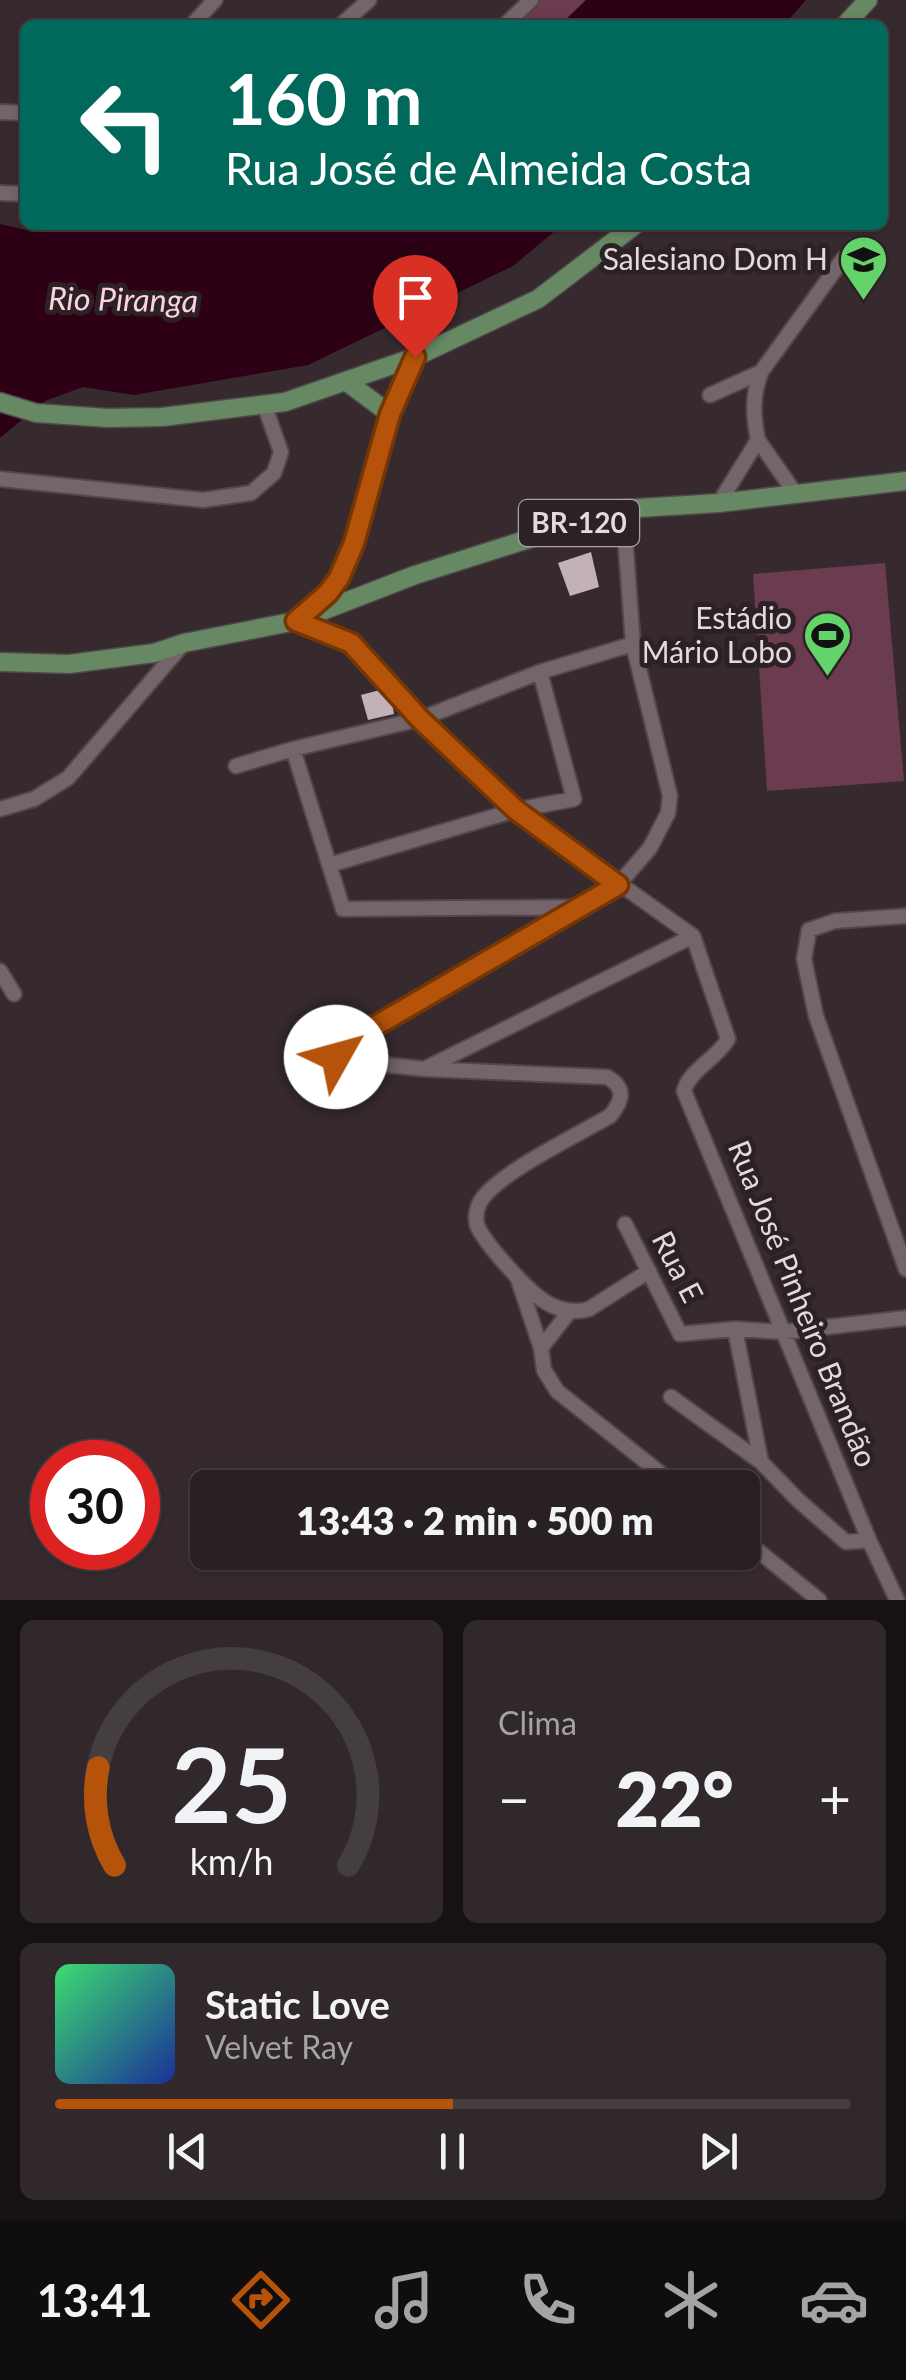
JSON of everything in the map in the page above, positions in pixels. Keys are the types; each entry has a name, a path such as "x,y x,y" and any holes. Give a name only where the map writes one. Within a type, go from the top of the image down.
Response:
{"main road":[{"path":"850,20 868,0"},
{"path":"0,402 36,413 162,418 285,402 415,357 538,299 628,230"},
{"path":"0,662 69,664 154,652 296,621 339,578 354,543 390,414 415,357"},
{"path":"343,384 390,414"},
{"name":"BR-120","path":"296,621 415,575 623,510 719,504 906,481"}],"street":[{"path":"197,20 215,0"},
{"path":"346,20 368,0"},
{"path":"511,20 531,0"},
{"path":"795,493 758,440 754,406 761,372 843,259"},
{"path":"710,395 761,372"},
{"path":"0,479 203,500 252,493 274,473 282,452 265,406"},
{"path":"719,504 758,440"},
{"path":"623,510 633,644 670,796 662,829 636,867 618,885 346,1043 335,1054 340,1060 425,1069 607,1077 618,1083 622,1094 610,1116 511,1174 483,1197 476,1220 484,1236 541,1299 570,1310 588,1309 649,1272"},
{"path":"296,621 351,643 420,719 516,810 693,936 425,1069"},
{"path":"0,808 34,799 68,778 184,643"},
{"path":"236,766 420,719 540,672 633,644"},
{"path":"330,865 516,810 574,799 540,672"},
{"path":"293,749 344,909 585,907"},
{"path":"906,916 835,922 810,930 804,959 816,1016 906,1268"},
{"name":"Rua José Pinheiro Brandão","path":"693,936 728,1039 723,1049 687,1082 684,1091 897,1600"},
{"path":"0,970 14,994"},
{"name":"Rua E","path":"625,1224 680,1334 735,1329"},
{"path":"515,1272 542,1348 544,1370 558,1391 657,1470"},
{"path":"542,1348 570,1310"},
{"path":"761,1462 735,1329 784,1332 906,1318"},
{"path":"671,1397 761,1462 846,1542 869,1540"},
{"path":"760,1552 819,1600"}],"shaded area":[{"path":"534,0 586,0 565,20 513,20"},
{"name":"Estádio Mário Lobo","path":"885,563 904,781 767,791 753,574"}],"water":[{"path":"586,0 806,0 788,20 565,20"},
{"name":"Rio Piranga","path":"0,224 36,232 556,230 513,266 308,365 134,395 83,387 45,401 0,438"}],"building":[{"path":"591,552 599,587 570,596 558,563"},
{"path":"380,690 392,703 394,714 368,720 361,695"}],"place":[{"name":"Salesiano Dom H","path":"863,302"},
{"name":"Estádio Mário Lobo","path":"827,678"}],"route":[{"path":"336,1057 338,1049 346,1043 618,885 516,810 420,719 351,643 296,621 339,578 354,543 390,414 415,357"}]}
